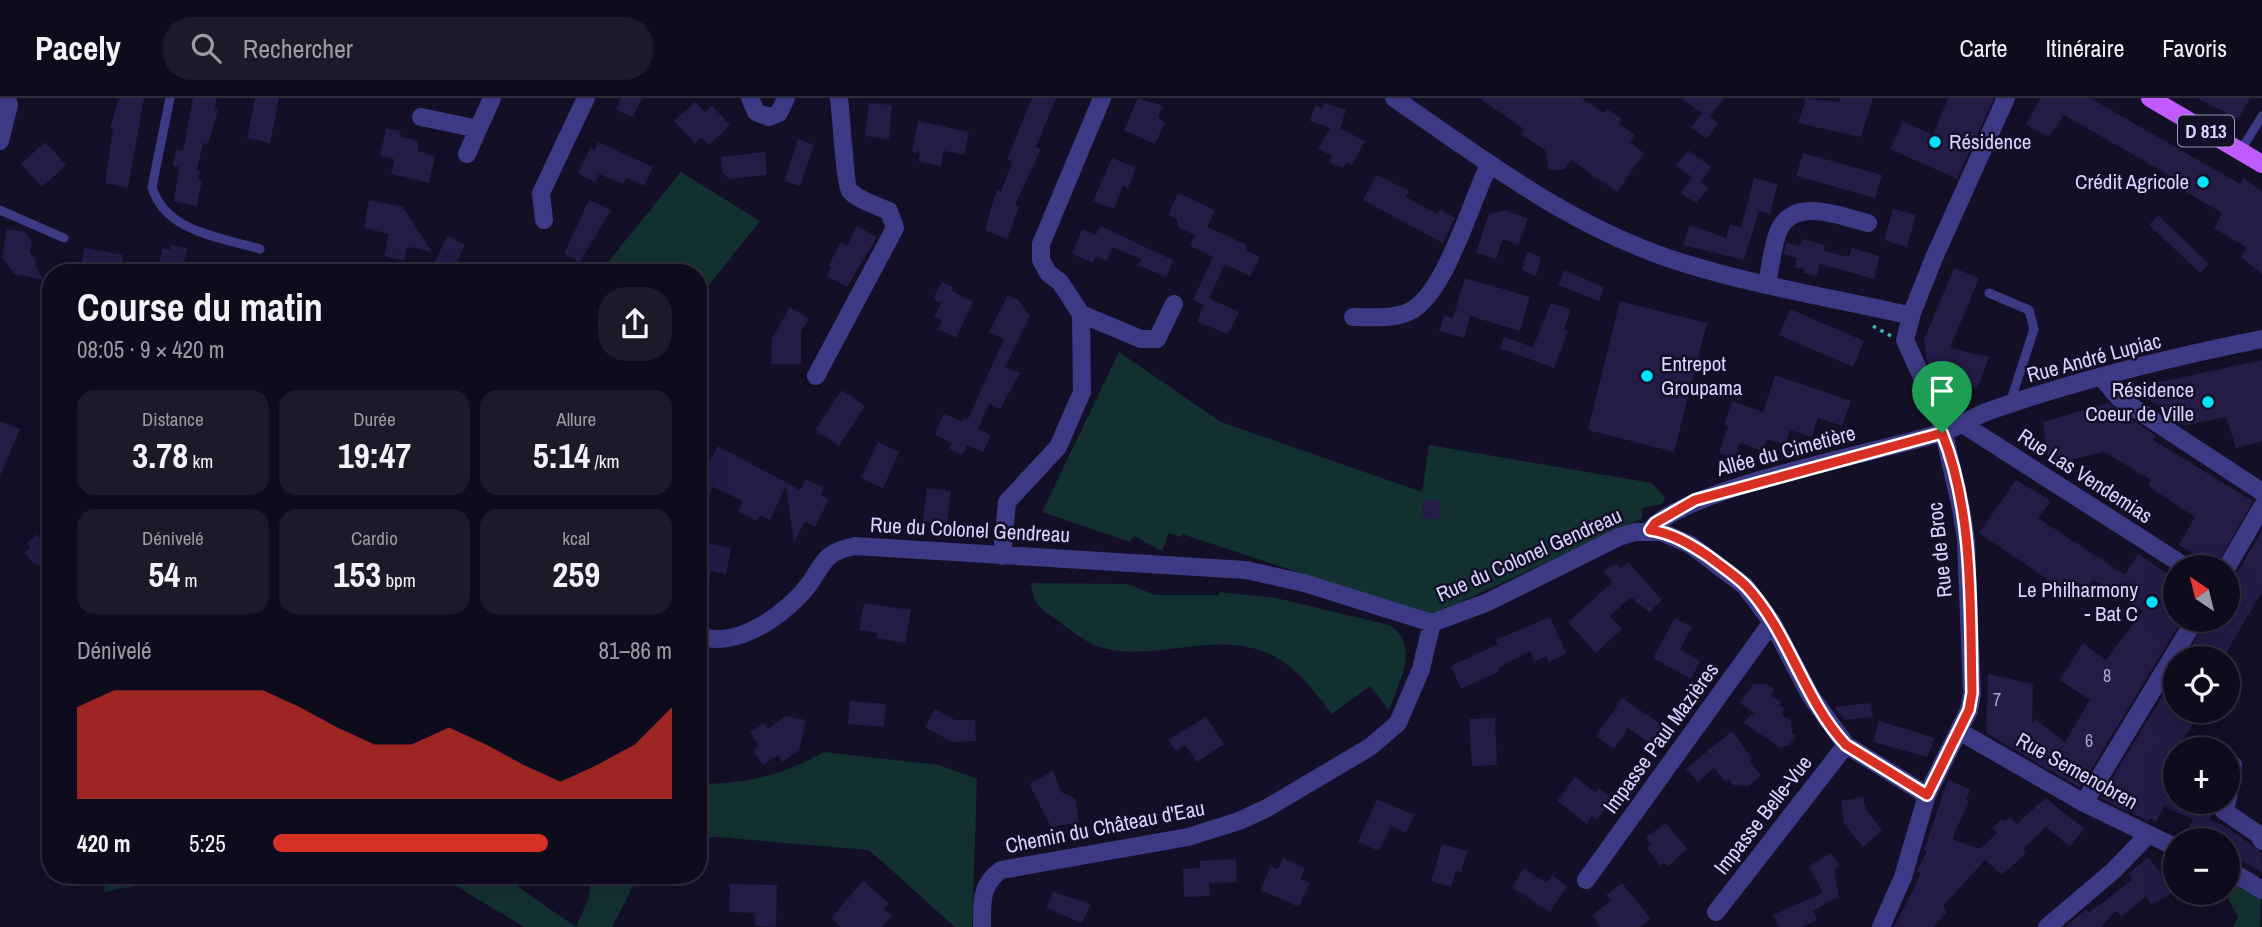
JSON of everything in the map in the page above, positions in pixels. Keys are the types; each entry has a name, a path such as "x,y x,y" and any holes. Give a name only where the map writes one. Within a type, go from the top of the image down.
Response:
{"main road":[{"name":"D 813","path":"2150,98 2262,164"}],"street":[{"path":"0,141 9,105 7,98"},
{"path":"467,154 492,98"},
{"path":"544,220 541,193 586,98"},
{"path":"750,98 756,112 769,117 779,113 788,99"},
{"path":"816,376 895,228 889,211 850,192 845,181 845,137 839,98"},
{"path":"1002,556 1007,502 1058,447 1082,392 1081,314 1060,282 1048,273 1041,260 1041,244 1102,98"},
{"path":"1394,98 1489,165 1561,209 1615,236 1689,265 1903,314 1912,313"},
{"name":"Rue de Broc","path":"1881,927 1903,877 1927,795 1969,710 1972,693 1966,540 1952,466 1940,417 1905,340 1912,313 2006,98"},
{"path":"421,117 478,130"},
{"path":"1353,317 1388,317 1408,313 1420,305 1433,290 1489,165"},
{"path":"1767,283 1780,229 1790,218 1812,209 1868,223"},
{"path":"1081,314 1141,339 1157,339 1174,304"},
{"name":"Rue André Lupiac","path":"1942,433 2010,405 2102,378 2262,339"},
{"path":"2102,378 2119,398 2262,492"},
{"name":"Rue Las Vendemias","path":"1961,423 2167,555"},
{"name":"Allée du Cimetière","path":"1650,530 1655,523 1695,500 1942,433"},
{"path":"2234,555 2262,507"},
{"name":"Rue du Colonel Gendreau","path":"707,637 724,641 741,636 802,594 824,559 842,548 855,546 1245,570 1304,583 1432,623 1488,602 1619,537 1650,530 1691,545 1729,571 1757,600 1772,622 1810,695 1846,745 1927,795"},
{"name":"Impasse Paul Mazières","path":"1586,880 1772,622"},
{"name":"Chemin du Château d'Eau","path":"982,927 985,885 1001,870 1156,844 1213,830 1267,807 1370,747 1398,723 1421,669 1432,623"},
{"path":"2084,803 2188,632"},
{"name":"Rue Semenobren","path":"1959,731 2084,803 2163,842"},
{"name":"Impasse Belle-Vue","path":"1716,912 1846,745"},
{"path":"2228,814 2258,834 2262,841"},
{"path":"2047,927 2113,871 2148,835"},
{"path":"2240,876 2262,890"}],"lane":[{"path":"170,98 152,187 156,201 178,224 260,249"},
{"path":"2241,150 2262,116"},
{"path":"0,211 64,237"},
{"path":"1989,293 2029,310 2034,329 2010,405"}],"green space":[{"path":"681,172 760,221 707,288 707,264 606,264"},
{"path":"1119,352 1221,422 1422,492 1429,445 1652,483 1665,498 1662,504 1642,508 1642,518 1431,616 1182,534 1181,537 1169,533 1162,551 1134,536 1130,542 1042,512"},
{"path":"1031,583 1128,584 1155,595 1219,595 1219,592 1276,598 1389,625 1399,633 1404,642 1405,664 1389,710 1370,686 1332,714 1290,667 1256,649 1219,644 1126,651 1094,645 1042,609 1036,601"},
{"path":"824,752 939,765 977,779 972,927 955,927 869,850 707,838 707,783 748,780 793,767"},
{"path":"2240,883 2261,900 2260,927 2233,927 2238,917 2232,905 2240,905"},
{"path":"105,884 144,884 104,892"},
{"path":"453,884 514,884 576,927 524,927"},
{"path":"591,884 634,884 612,927 576,927 589,897"}],"building":[{"path":"119,98 144,98 128,188 105,183 113,129 110,128"},
{"path":"193,98 217,98 215,109 218,110 208,144 203,143 197,170 200,171 198,180 202,181 197,206 174,201 179,167 173,166 176,150 183,151"},
{"path":"255,98 279,98 270,143 247,138"},
{"path":"621,98 642,98 633,117 616,110"},
{"path":"1032,98 1056,98 1036,147 1041,149 1015,205 1019,207 1007,239 985,230 997,190 1001,192 1012,162 1007,159"},
{"path":"1138,98 1163,106 1158,118 1165,122 1155,144 1124,130"},
{"path":"1479,98 1581,98 1604,113 1607,109 1621,119 1619,124 1635,135 1630,142 1644,153 1617,192 1571,160 1565,169 1549,171 1545,150 1521,134 1524,129"},
{"path":"1681,98 1724,98 1710,117 1718,123 1707,139 1691,128 1702,113"},
{"path":"1806,98 1839,102 1840,98 1873,98 1861,137 1798,123"},
{"name":"Résidence","path":"1948,98 1994,98 1957,179 1890,149 1903,121 1933,135"},
{"path":"2041,98 2090,98 2240,184 2244,178 2262,192 2262,274 2241,257 2247,248 2214,228 2222,213 2181,189 2184,184 2064,115 2048,137 2026,124"},
{"path":"2197,98 2250,98 2238,119"},
{"path":"695,102 705,112 712,106 730,125 709,145 701,137 695,143 674,121"},
{"path":"869,103 892,105 889,139 865,136"},
{"path":"1324,103 1346,110 1340,128 1365,141 1352,165 1346,162 1343,168 1329,162 1332,156 1318,149 1330,128 1310,121 1315,106 1322,108"},
{"path":"918,121 969,132 964,155 944,151 941,166 918,161 920,153 912,152"},
{"path":"386,128 401,131 400,136 419,141 417,151 435,156 429,183 391,174 394,159 380,156"},
{"path":"798,139 814,145 800,186 784,181"},
{"path":"45,142 66,165 42,187 21,164"},
{"path":"598,142 653,167 644,186 626,178 623,184 599,174 595,182 578,173 590,148 595,150"},
{"path":"1688,150 1711,167 1701,182 1708,188 1697,204 1681,193 1692,177 1676,166"},
{"path":"765,152 767,175 729,179 722,172 721,157"},
{"path":"1803,153 1882,175 1875,198 1796,176"},
{"path":"1112,158 1136,168 1128,188 1123,186 1114,209 1093,201"},
{"path":"1377,175 1409,191 1406,197 1437,214 1440,209 1455,218 1443,243 1363,200"},
{"path":"1754,178 1778,184 1770,214 1759,211 1744,260 1683,245 1690,225 1726,238 1730,224 1741,227"},
{"path":"1178,193 1215,210 1207,227 1247,245 1245,250 1260,257 1250,276 1225,264 1209,298 1239,312 1228,334 1197,322 1204,305 1193,300 1213,257 1190,246 1195,235 1179,228 1176,218 1168,215"},
{"path":"369,200 403,207 432,252 407,247 404,261 384,256 389,234 364,228"},
{"path":"589,200 611,210 580,262 564,254"},
{"path":"1893,209 1916,215 1907,247 1884,240"},
{"path":"1505,210 1528,219 1518,245 1503,239 1496,259 1476,252 1489,214"},
{"path":"2158,215 2209,264 2200,273 2149,225"},
{"path":"857,226 877,237 847,287 827,276 831,268 828,266 841,242 847,246"},
{"path":"1100,226 1173,260 1166,277 1138,265 1141,259 1113,247 1106,261 1096,256 1093,263 1072,254 1082,229 1096,235"},
{"path":"7,229 25,232 32,242 30,252 36,260 35,265 42,280 14,274 2,257"},
{"path":"447,236 465,245 456,264 435,262"},
{"path":"1802,239 1825,245 1824,251 1849,257 1852,248 1880,256 1874,279 1820,264 1817,276 1803,273 1804,269 1795,267 1797,258 1784,254 1786,243 1800,246"},
{"path":"171,245 187,248 184,264 159,264 162,248 170,250"},
{"path":"84,248 123,255 122,264 81,264"},
{"path":"1527,252 1541,257 1536,276 1522,270"},
{"path":"1954,268 1979,278 1950,348 1989,357 1977,389 1932,373 1926,358 1924,340"},
{"path":"1564,270 1604,287 1599,301 1558,285"},
{"path":"1465,278 1530,297 1520,331 1470,316 1464,338 1439,331 1444,315 1453,318"},
{"path":"942,282 953,287 952,291 973,302 956,338 938,329 942,321 934,317 941,303 933,299"},
{"path":"1008,295 1018,300 1030,316 1005,367 1020,373 1000,409 989,404 978,429 991,435 983,452 967,445 962,455 949,449 952,443 936,435 936,431 944,413 962,422 964,417 968,419 1004,339 989,332"},
{"name":"Entrepot Groupama","path":"1620,301 1707,323 1674,452 1588,430"},
{"path":"1551,303 1571,309 1564,329 1568,331 1554,368 1500,348 1504,337 1533,347"},
{"path":"790,307 809,319 801,331 801,364 771,364 772,338"},
{"path":"1790,309 1864,341 1853,367 1779,335"},
{"name":"Résidence Coeur de Ville","path":"2262,360 2262,441 2236,448 2226,417 2185,425 2133,388"},
{"path":"1775,375 1851,401 1842,426 1818,418 1812,437 1790,430 1785,445 1767,439 1763,451 1740,443 1734,458 1719,453 1728,426 1724,425 1732,401 1763,412"},
{"path":"842,390 865,406 839,446 815,430"},
{"path":"2108,403 2156,436 2153,440 2253,501 2223,555 2196,555 2179,545 2195,517 2148,486 2151,480 2104,452 2049,465 2043,422"},
{"path":"0,421 20,429 0,476"},
{"path":"878,442 899,452 883,488 861,478"},
{"path":"718,446 800,490 806,479 824,488 821,495 829,499 815,527 805,521 794,543 786,486 770,520 760,515 757,521 738,512 743,501 713,487 707,499 707,458 710,460"},
{"path":"2016,480 2051,501 2038,518 2125,575 2138,554 2163,571 2163,632 2175,632 2166,646 2163,646 2163,651 2080,788 1986,733 1988,674 2033,684 2032,725 2035,719 2065,742 2090,700 2060,680 2083,643 2106,660 2143,611 2093,580 2080,601 1979,533"},
{"path":"927,488 951,491 947,524 923,521"},
{"path":"1423,500 1441,500 1441,519 1422,518"},
{"path":"2262,530 2262,592 2240,629 2240,568"},
{"path":"37,534 42,540 42,567 36,565 24,553 31,547 27,543"},
{"path":"707,543 731,548 726,574 711,571 707,596"},
{"path":"1628,562 1662,600 1649,612 1631,597 1610,616 1622,629 1596,653 1568,622 1613,582 1603,571 1617,564 1621,568"},
{"path":"864,603 911,610 905,643 877,638 878,633 859,630"},
{"path":"1550,617 1566,653 1549,662 1546,656 1535,662 1530,651 1498,668 1500,671 1461,689 1451,666 1498,644 1496,640"},
{"path":"1675,618 1692,627 1680,649 1700,661 1691,679 1653,658"},
{"path":"2199,632 2238,632 2230,646 2192,646"},
{"path":"1753,684 1766,684 1775,690 1771,695 1781,702 1779,705 1785,709 1781,714 1791,721 1792,733 1796,736 1789,745 1780,748 1743,722 1754,713 1740,703"},
{"path":"2163,695 2163,723 2194,723 2184,737 2163,737 2163,808 2156,822 2150,818 2148,821 2100,798"},
{"path":"1622,698 1665,727 1653,745 1628,728 1614,749 1596,736"},
{"path":"850,701 886,704 884,727 848,724"},
{"path":"1871,703 1873,717 1844,720 1835,707"},
{"path":"935,709 955,720 975,720 976,741 952,742 925,727"},
{"path":"785,716 806,720 799,751 782,762 778,755 763,765 753,750 759,746 750,732 764,723 768,729"},
{"path":"1206,717 1224,744 1197,762 1185,745 1176,751 1168,740"},
{"path":"1495,718 1497,765 1472,766 1469,719"},
{"path":"1879,721 1935,738 1927,757 1873,742"},
{"path":"1732,731 1753,759 1750,761 1761,775 1749,786 1733,785 1728,779 1725,781 1714,768 1698,782 1686,769"},
{"path":"1053,771 1061,792 1075,798 1079,822 1051,827 1029,784"},
{"path":"1575,777 1595,792 1599,788 1613,799 1597,820 1592,816 1587,824 1557,801"},
{"path":"1948,779 1970,790 1966,800 1969,801 1952,839 1980,849 1997,833 1992,828 2002,819 2005,822 2010,817 2017,824 2046,798 2084,829 2070,847 2046,827 2023,849 2026,853 2002,875 1985,860 1943,906 1947,912 1934,927 1894,927 1921,874 1917,871 1927,851 1924,850"},
{"path":"1863,797 1866,810 1882,830 1863,847 1844,824 1841,801"},
{"path":"1377,799 1414,815 1406,833 1391,826 1379,851 1358,842"},
{"path":"2181,814 2212,814 2210,820 2229,828 2189,828 2193,820"},
{"path":"1666,823 1687,849 1667,867 1664,863 1660,866 1647,848 1651,845 1646,837"},
{"path":"2240,836 2261,852 2262,873 2240,859"},
{"path":"1442,844 1467,851 1461,872 1456,871 1451,887 1431,881"},
{"path":"1831,853 1840,866 1834,870 1839,896 1813,911 1817,920 1802,927 1779,927 1773,915 1823,893 1809,866"},
{"path":"2148,857 2163,876 2163,898 2152,905 2146,897 2121,916 2116,911 2101,927 2065,927 2086,909 2089,913 2132,880 2128,874"},
{"path":"1283,858 1305,868 1300,879 1310,883 1299,907 1260,890 1271,866 1278,869"},
{"path":"1236,859 1237,882 1209,883 1210,896 1184,897 1183,869 1200,868 1200,861"},
{"path":"1524,868 1546,883 1552,875 1567,886 1550,912 1512,887"},
{"path":"863,881 889,903 884,909 892,916 882,927 841,927 831,918"},
{"path":"1622,883 1651,919 1640,927 1601,927 1592,915 1611,901 1606,895"},
{"path":"730,884 777,885 776,927 755,926 755,913 729,912"},
{"path":"1053,892 1091,904 1082,923 1046,908"}],"place":[{"name":"Résidence","path":"1935,142"},
{"name":"Crédit Agricole","path":"2203,182"},
{"name":"Entrepot Groupama","path":"1647,376"},
{"name":"Résidence Coeur de Ville","path":"2208,402"},
{"name":"Le Philharmony - Bat C","path":"2152,602"}],"route":[{"path":"1942,433 1948,447 1966,540 1972,693 1969,710 1927,795 1846,745 1836,734 1810,695 1772,622 1745,586 1729,571 1691,545 1661,531 1650,530 1655,523 1695,500 1942,433"}]}
